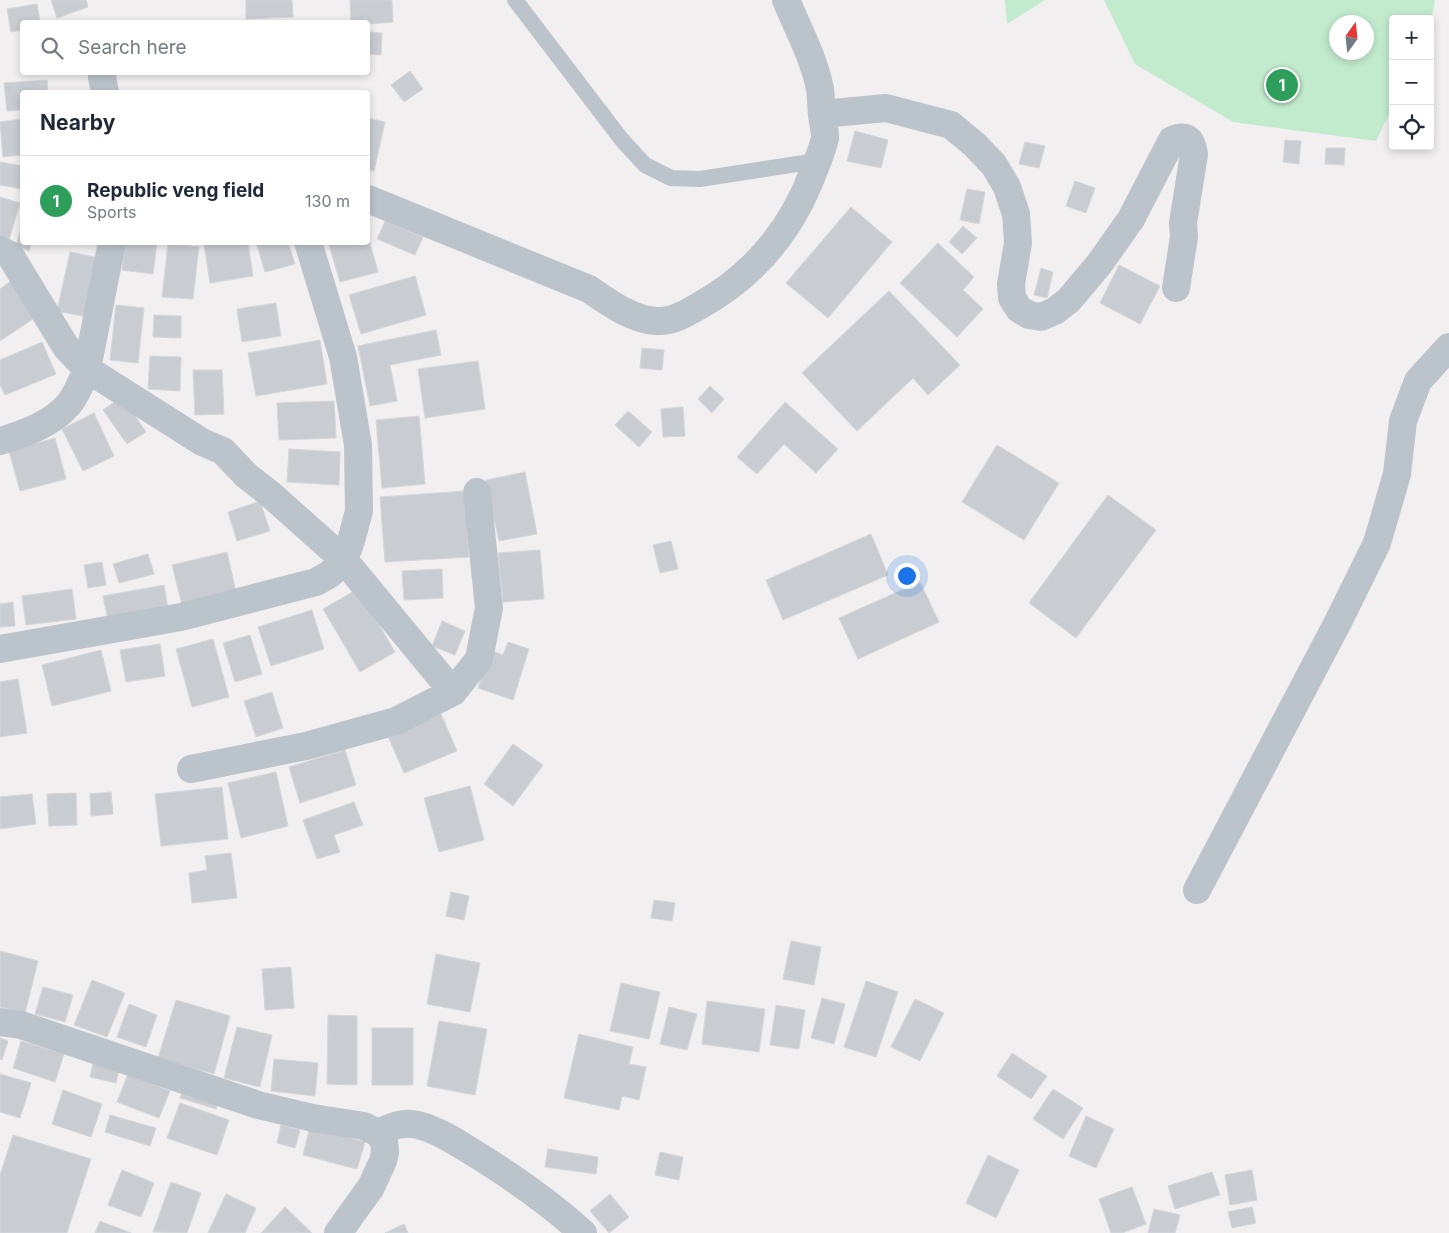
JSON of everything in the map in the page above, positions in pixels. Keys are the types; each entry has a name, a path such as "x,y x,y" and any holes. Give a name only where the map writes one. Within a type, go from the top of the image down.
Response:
{"street":[{"path":"370,200 589,289 623,310 641,318 657,322 672,319 691,310 714,298 745,275 768,251 790,221 804,197 825,138 820,88 812,61 786,0"},
{"path":"822,114 886,108 951,125 975,145 994,165 1007,186 1016,214 1018,243 1011,284 1012,298 1019,309 1029,315 1041,317 1055,311 1069,300 1083,284 1131,219 1172,140 1181,137 1188,139 1193,144 1194,154 1183,223 1184,237 1176,288"},
{"path":"0,441 36,428 68,405 79,388 87,369 111,245"},
{"path":"0,649 181,617 316,582 330,574 344,560 352,541 359,511 358,445 343,357 309,245"},
{"path":"0,250 10,255 66,347 87,369 202,442 223,451 247,476 344,560 453,692"},
{"path":"1197,890 1338,622 1377,543 1397,474 1403,421 1418,381 1449,347"},
{"path":"191,769 306,746 396,721 453,692 479,658 490,608 477,492"},
{"path":"0,1022 21,1025 258,1105 313,1118 364,1126 378,1133 384,1141 386,1152 384,1161 371,1187 338,1233"},
{"path":"378,1133 392,1126 404,1123 417,1124 440,1133 520,1182 583,1233"}],"lane":[{"path":"515,0 622,140 645,165 671,178 700,179 817,161"}],"green space":[{"path":"1005,0 1045,0 1007,24"},
{"path":"1104,0 1435,0 1432,15 1389,15 1389,114 1376,141 1233,122 1135,64"}],"building":[{"path":"51,0 86,0 88,7 57,18"},
{"path":"246,0 292,0 293,17 246,19"},
{"path":"350,0 392,0 393,22 370,24 370,20 351,20"},
{"path":"37,4 40,20 20,20 20,30 11,32 7,9"},
{"path":"370,32 382,33 381,55 370,54"},
{"path":"410,71 423,89 404,102 391,85"},
{"path":"47,80 48,90 20,90 20,110 7,111 4,83"},
{"path":"370,118 385,122 374,171 370,170"},
{"path":"20,119 20,155 3,157 0,122"},
{"path":"855,131 888,140 881,168 847,161"},
{"path":"1285,140 1301,141 1299,164 1283,162"},
{"path":"1025,142 1045,146 1039,168 1019,164"},
{"path":"1326,148 1345,148 1344,165 1325,164"},
{"path":"0,162 20,166 20,189 0,185"},
{"path":"1075,181 1095,188 1086,213 1066,206"},
{"path":"967,189 985,192 979,224 960,220"},
{"path":"0,197 20,203 9,240 0,237"},
{"path":"851,207 892,242 828,318 786,283"},
{"path":"385,221 423,237 415,255 377,239"},
{"path":"963,226 977,238 962,254 949,242"},
{"path":"20,233 20,245 31,245 29,251 16,246"},
{"path":"370,243 378,272 340,282 329,245 370,245"},
{"path":"938,243 974,277 963,290 983,309 957,337 900,283"},
{"path":"125,245 157,245 153,274 122,270"},
{"path":"168,245 199,247 193,299 162,297"},
{"path":"204,245 248,245 253,276 210,283"},
{"path":"257,245 289,245 295,264 265,272"},
{"path":"70,252 100,258 87,317 57,311"},
{"path":"1119,265 1160,286 1140,324 1100,303"},
{"path":"1041,268 1053,272 1047,298 1034,295"},
{"path":"415,276 426,315 361,334 349,295"},
{"path":"11,281 36,317 0,341 0,289"},
{"path":"889,291 960,365 928,395 913,378 857,431 802,373"},
{"path":"276,303 281,336 242,342 237,309"},
{"path":"116,305 144,308 138,363 110,360"},
{"path":"154,315 181,316 181,338 153,337"},
{"path":"436,330 441,355 390,365 397,401 370,406 358,346"},
{"path":"320,340 327,384 256,396 248,353"},
{"path":"42,342 56,374 5,395 0,385 0,360"},
{"path":"642,348 664,350 662,370 640,368"},
{"path":"150,356 181,357 180,391 148,389"},
{"path":"478,361 485,409 425,418 418,369"},
{"path":"193,370 222,370 224,414 195,415"},
{"path":"710,386 724,399 712,413 698,399"},
{"path":"122,397 146,432 127,444 103,410"},
{"path":"334,401 336,438 279,440 277,403"},
{"path":"785,402 838,449 816,473 784,444 757,474 737,457"},
{"path":"683,407 685,436 663,437 661,409"},
{"path":"628,411 652,432 639,447 615,425"},
{"path":"94,413 114,456 83,471 62,429"},
{"path":"419,416 425,484 382,488 376,420"},
{"path":"55,438 66,479 20,491 9,451"},
{"path":"997,445 1059,483 1024,540 962,502"},
{"path":"289,449 340,452 339,485 287,482"},
{"path":"525,472 537,534 499,541 486,480"},
{"path":"465,491 469,557 385,562 380,497"},
{"path":"1108,495 1156,530 1076,638 1029,603"},
{"path":"260,501 270,531 237,541 228,512"},
{"path":"871,534 888,575 783,620 766,580"},
{"path":"671,541 678,569 660,573 653,545"},
{"path":"540,550 544,599 503,602 498,553"},
{"path":"227,552 236,592 182,605 172,565"},
{"path":"148,554 154,574 119,583 113,564"},
{"path":"102,562 106,585 88,588 84,565"},
{"path":"442,569 443,598 404,600 402,571"},
{"path":"920,582 939,622 858,659 839,618"},
{"path":"164,585 168,609 108,620 103,596"},
{"path":"72,589 76,619 26,625 22,596"},
{"path":"358,589 395,652 360,672 323,609"},
{"path":"13,602 15,626 0,627 0,604"},
{"path":"312,610 324,649 271,666 258,627"},
{"path":"442,621 465,631 455,655 432,646"},
{"path":"250,635 262,674 235,682 223,643"},
{"path":"213,639 229,697 192,707 176,649"},
{"path":"508,642 529,649 513,700 478,688 490,650 503,655"},
{"path":"160,644 165,676 126,682 120,650"},
{"path":"101,650 111,691 52,706 42,665"},
{"path":"18,679 27,733 0,737 0,682"},
{"path":"272,692 283,728 256,737 244,701"},
{"path":"440,712 457,751 404,773 387,734"},
{"path":"513,744 543,765 513,806 484,784"},
{"path":"345,750 356,785 300,803 289,767"},
{"path":"276,772 288,826 241,838 228,783"},
{"path":"470,786 484,840 439,852 424,798"},
{"path":"222,787 228,839 161,846 155,794"},
{"path":"111,792 113,814 91,816 90,794"},
{"path":"76,793 77,825 49,826 47,794"},
{"path":"32,794 36,824 0,829 0,797"},
{"path":"354,802 363,825 334,835 340,852 317,859 303,820"},
{"path":"231,853 237,898 192,903 189,873 207,870 205,856"},
{"path":"451,892 469,896 464,920 446,916"},
{"path":"654,900 675,903 672,921 651,918"},
{"path":"791,941 821,947 814,985 783,979"},
{"path":"0,951 38,961 25,1013 0,1007"},
{"path":"436,954 480,963 470,1012 427,1004"},
{"path":"291,967 294,1008 265,1010 262,969"},
{"path":"92,980 125,993 107,1037 74,1025"},
{"path":"866,981 898,992 876,1057 844,1047"},
{"path":"621,983 660,992 649,1039 610,1031"},
{"path":"43,987 73,995 65,1022 35,1014"},
{"path":"822,998 845,1004 834,1044 811,1038"},
{"path":"915,999 944,1013 920,1061 891,1047"},
{"path":"176,1000 230,1016 214,1074 158,1058"},
{"path":"707,1001 765,1009 759,1052 702,1044"},
{"path":"129,1004 157,1015 146,1047 117,1037"},
{"path":"776,1005 805,1010 799,1049 770,1045"},
{"path":"669,1007 697,1014 687,1050 660,1044"},
{"path":"328,1015 357,1016 357,1085 327,1084"},
{"path":"439,1021 487,1029 475,1095 427,1086"},
{"path":"237,1027 272,1035 260,1087 224,1078"},
{"path":"372,1028 413,1028 413,1085 372,1085"},
{"path":"579,1034 633,1047 629,1064 646,1067 639,1100 622,1096 619,1110 564,1098"},
{"path":"0,1038 8,1041 2,1060 0,1059"},
{"path":"21,1041 64,1054 55,1082 13,1068"},
{"path":"1012,1053 1047,1076 1031,1099 997,1076"},
{"path":"94,1059 120,1065 116,1083 90,1077"},
{"path":"274,1059 318,1063 315,1096 271,1091"},
{"path":"0,1074 31,1083 20,1118 0,1112"},
{"path":"128,1074 170,1091 159,1118 117,1102"},
{"path":"185,1085 220,1096 216,1109 180,1098"},
{"path":"1053,1089 1083,1108 1063,1139 1033,1119"},
{"path":"63,1090 102,1104 91,1137 52,1124"},
{"path":"180,1103 229,1120 217,1155 167,1138"},
{"path":"110,1115 156,1128 150,1146 105,1132"},
{"path":"1086,1116 1114,1129 1096,1168 1069,1156"},
{"path":"281,1125 300,1130 295,1148 277,1143"},
{"path":"310,1127 365,1142 357,1169 303,1155"},
{"path":"13,1135 91,1159 67,1233 0,1233 0,1175"},
{"path":"548,1149 598,1157 596,1174 545,1167"},
{"path":"660,1152 683,1157 679,1180 655,1175"},
{"path":"988,1155 1019,1170 996,1218 966,1203"},
{"path":"122,1170 154,1183 141,1217 108,1205"},
{"path":"1252,1170 1257,1200 1230,1205 1225,1175"},
{"path":"1212,1172 1220,1195 1175,1209 1168,1186"},
{"path":"171,1182 201,1193 187,1233 153,1232"},
{"path":"1132,1187 1146,1224 1122,1233 1111,1233 1099,1199"},
{"path":"226,1194 256,1208 245,1233 208,1233"},
{"path":"610,1194 629,1217 609,1233 590,1211"},
{"path":"285,1207 312,1233 261,1233"},
{"path":"1252,1207 1256,1223 1232,1228 1228,1212"},
{"path":"1154,1209 1180,1215 1175,1233 1148,1233"},
{"path":"100,1221 131,1233 95,1233"},
{"path":"404,1224 408,1233 385,1233"}],"place":[{"name":"Republic veng field","path":"1282,85"}]}
